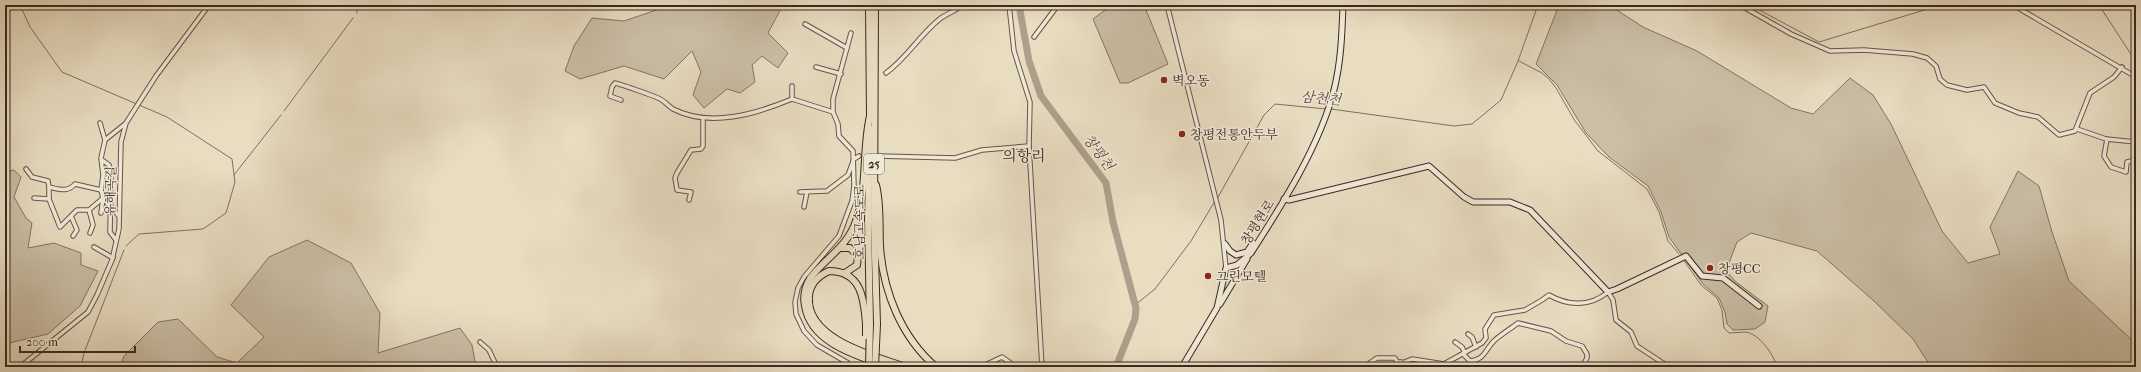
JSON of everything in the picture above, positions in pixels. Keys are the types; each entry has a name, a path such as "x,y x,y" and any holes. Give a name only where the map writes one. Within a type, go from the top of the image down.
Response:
{"highway":[{"name":"호남고속도로","path":"869,5 870,116 868,219 871,324 875,367"},
{"name":"호남고속도로","path":"871,324 875,5"},
{"path":"870,116 866,136 863,190 850,234 840,248 811,278 804,290 806,312 810,322 827,339 852,353 889,367"},
{"path":"874,175 879,199 880,244 886,286 904,329 915,345 936,367"},
{"path":"840,248 850,248 858,256 857,265 845,273"},
{"path":"871,324 860,289 845,273 829,271 814,281 809,290 808,298 810,310 814,319 834,338 858,350 906,367"},
{"name":"25","path":"868,367 871,324"}],"street":[{"name":"유해곡길","path":"20,367 88,312 113,258 119,216 121,142 126,123 142,96 209,5"},
{"path":"886,73 908,55 918,41 942,18 962,5"},
{"path":"1009,5 1014,51 1030,102 1028,146 1042,367"},
{"path":"1034,37 1058,5"},
{"path":"1167,5 1221,220 1225,244 1226,268 1217,308"},
{"name":"창평현로","path":"1226,268 1237,265 1251,253 1311,151 1324,121 1331,98 1341,52 1343,5"},
{"path":"1740,5 1796,37 1830,51 1868,50 1923,56 1934,63 1940,80 1947,85 1967,90 1984,87 1995,103 2019,113 2038,118 2059,135 2077,130 2107,139 2136,142"},
{"path":"2013,5 2122,67 2136,77"},
{"path":"806,24 847,48"},
{"path":"848,367 848,363 817,345 804,331 796,314 795,302 798,288 804,278 839,236 846,221 852,201 853,151 839,136 838,124 833,112 833,99 851,33"},
{"path":"816,67 841,74"},
{"path":"2077,130 2090,93 2114,77 2122,67"},
{"path":"621,100 610,96 612,87 615,83 619,83 636,91 658,97 672,108 703,118 743,116 792,99 833,112"},
{"path":"792,86 792,99"},
{"path":"689,200 691,192 677,190 675,178 691,150 701,149 703,146 703,118"},
{"path":"100,123 105,140 102,160 104,175 101,190 103,198 101,213"},
{"path":"105,140 126,123"},
{"path":"2107,139 2104,156 2111,167 2126,172 2126,162 2136,160"},
{"path":"878,156 955,158 982,150 1028,146"},
{"path":"800,192 827,191 848,175 854,159 859,156"},
{"path":"102,160 109,164 111,172 112,207 110,232 116,240"},
{"path":"1284,199 1289,200 1429,166 1473,202 1510,202 1530,210 1608,292 1613,300 1614,315 1616,320 1631,332 1637,346 1669,367"},
{"path":"26,169 32,177 48,181 49,199 60,227 78,210 89,210 103,198"},
{"path":"49,187 63,190 71,188 75,184 101,190"},
{"path":"804,207 806,192"},
{"path":"34,198 49,199"},
{"path":"103,198 119,216"},
{"path":"89,210 93,226 90,233"},
{"path":"71,216 77,230 73,236"},
{"path":"1225,244 1230,251 1236,255 1242,254 1247,252 1259,234 1267,228"},
{"path":"94,248 113,258"},
{"path":"1182,367 1251,253"},
{"path":"1350,367 1357,365 1364,367 1377,358 1395,358 1397,362 1412,360 1444,364 1476,347 1486,338 1485,329 1494,315 1525,310 1549,294 1559,300 1578,304 1601,298 1608,292 1686,256 1702,276 1723,278 1759,306"},
{"path":"1454,342 1462,347 1464,354 1470,361 1475,361 1484,356 1495,340 1518,323 1551,331 1566,341 1582,346 1587,354 1587,358 1582,367"},
{"path":"1468,334 1472,336 1476,347"},
{"path":"480,342 489,350 497,367"},
{"path":"973,365 981,366 992,363 1002,356 1016,367"},
{"path":"1393,367 1403,362"}],"shaded area":[{"path":"671,5 783,5 768,33 788,53 778,68 762,56 752,65 755,82 740,93 727,89 704,108 693,95 701,72 692,51 664,79 624,66 580,79 565,71 574,46 592,18 624,21"},
{"path":"1112,5 1144,5 1168,64 1128,83 1120,83 1093,19"},
{"path":"1559,5 1609,5 1643,27 1697,51 1791,108 1813,114 1850,78 1873,95 1891,124 1942,231 1968,263 2000,254 1990,227 2018,171 2039,186 2052,232 2069,281 2136,344 2136,367 1931,367 1913,339 1874,301 1817,251 1751,233 1737,242 1726,271 1736,282 1768,306 1765,322 1755,329 1733,330 1727,324 1725,312 1719,298 1703,284 1669,237 1661,212 1648,186 1609,157 1586,133 1557,85 1536,64"},
{"path":"14,170 21,177 14,197 26,218 32,223 28,248 54,243 81,253 81,265 98,271 80,306 48,334 5,344 5,172"},
{"path":"307,240 351,263 380,313 378,353 460,328 472,345 476,367 120,367 124,356 158,322 178,319 217,357 237,363 264,337 231,305 269,257"}],"waterway":[{"path":"20,5 30,27 62,72 167,117 232,159 235,182 226,213 203,229 139,234 126,246"},
{"path":"357,5 357,13"},
{"name":"창평천","path":"1019,5 1029,61 1041,96 1106,183 1113,222 1136,308 1135,319 1116,367"},
{"name":"삼천천","path":"1331,109 1454,126 1472,124 1501,100 1518,61 1538,5"},
{"path":"1750,5 1819,42 1941,5"},
{"path":"2099,5 2136,62"},
{"path":"284,111 353,18"},
{"path":"1519,61 1542,73 1549,79 1556,88 1575,121 1598,151 1647,189 1659,212 1668,241 1679,254"},
{"name":"삼천천","path":"1217,199 1264,115 1275,104 1326,109"},
{"path":"234,175 281,115"},
{"name":"삼천천","path":"1135,305 1155,289 1191,241 1215,201"},
{"path":"81,367 84,353 124,250"},
{"path":"1683,259 1701,285 1717,298 1722,310 1724,328 1729,333 1745,332 1755,336 1765,345 1773,357 1777,367"}],"place":[{"name":"벽오동","path":"1164,80"},
{"name":"창평전통안두부","path":"1182,134"},
{"name":"창평CC","path":"1710,268"},
{"name":"그린모텔","path":"1208,276"}],"district":[{"name":"의항리","path":"1024,156"}]}
